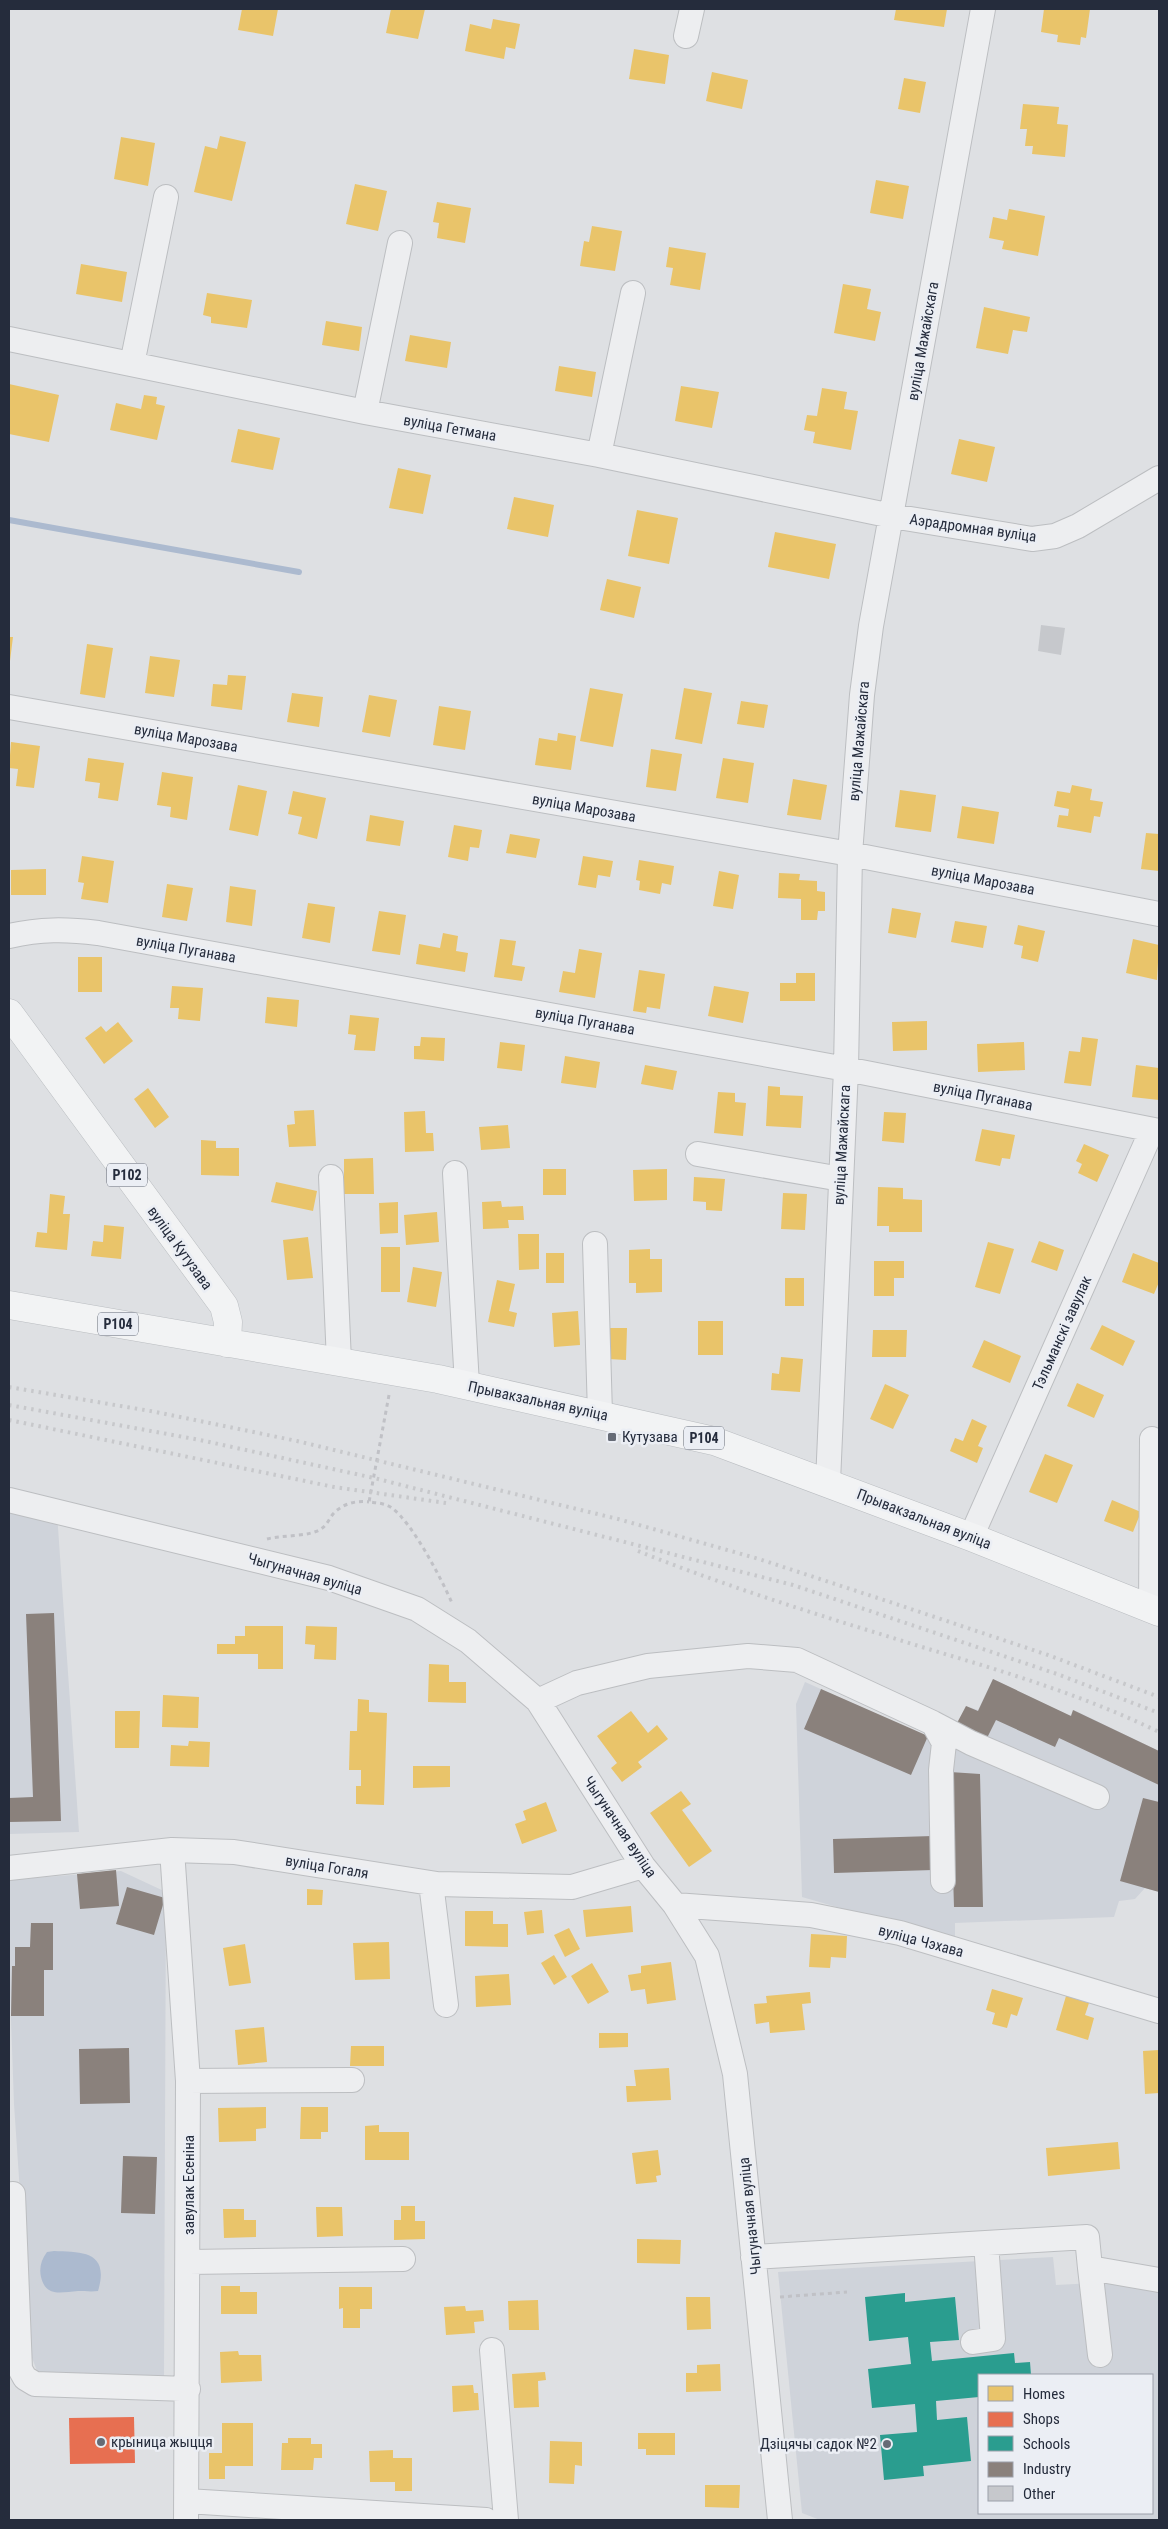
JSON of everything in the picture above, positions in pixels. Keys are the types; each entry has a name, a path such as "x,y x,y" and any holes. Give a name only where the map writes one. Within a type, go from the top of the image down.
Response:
{"main road":[{"name":"вуліца Кутузава","path":"9,1013 224,1306 228,1322 227,1343"},
{"name":"Прывакзальная вуліца","path":"9,1305 467,1385 714,1441 971,1537 1155,1611"}],"street":[{"path":"686,36 692,9"},
{"name":"вуліца Мажайскага","path":"828,1482 846,1069 850,854 862,695 892,516 983,9"},
{"path":"132,364 166,197"},
{"path":"365,412 400,243"},
{"path":"599,455 633,292"},
{"name":"вуліца Гетмана","path":"9,338 365,412 599,455 892,516"},
{"name":"Аэрадромная вуліца","path":"892,516 1032,538 1055,536 1078,526 1159,478"},
{"name":"вуліца Марозава","path":"9,707 850,854 1159,914"},
{"name":"вуліца Пуганава","path":"9,936 33,931 62,929 98,933 846,1069 1156,1130"},
{"name":"Тэльманскі завулак","path":"971,1537 1156,1130"},
{"path":"698,1154 841,1179"},
{"path":"455,1173 467,1385"},
{"path":"331,1177 339,1362"},
{"path":"595,1244 600,1414"},
{"path":"1152,1439 1155,1611"},
{"name":"Чыгуначная вуліца","path":"9,1500 329,1578 417,1609 468,1641 538,1701 643,1866 675,1905 707,1956 735,2074 780,2520"},
{"path":"538,1701 577,1683 648,1666 748,1656 797,1660 933,1723 970,1743 1097,1797"},
{"path":"933,1723 944,1743 941,1770 943,1881"},
{"name":"вуліца Гогаля","path":"9,1868 172,1850 234,1852 431,1883 572,1887 643,1866"},
{"name":"завулак Есеніна","path":"172,1850 188,2080 187,2511"},
{"path":"431,1883 446,2005"},
{"name":"вуліца Чэхава","path":"675,1905 811,1915 900,1933 1159,2011"},
{"path":"188,2080 352,2080"},
{"path":"13,2194 20,2369 25,2378 35,2384 188,2389"},
{"path":"754,2257 1087,2237 1100,2355"},
{"path":"973,2342 993,2339 986,2243"},
{"path":"189,2262 403,2259"},
{"path":"1090,2268 1159,2280"},
{"path":"492,2350 506,2520"},
{"path":"187,2511 486,2520"}],"path":[{"path":"369,1502 394,1372"},
{"path":"260,1541 277,1536 312,1533 320,1529 334,1513 350,1503 369,1502 392,1508 411,1530 442,1581 453,1607"}],"shaded area":[{"path":"9,1506 57,1513 79,1832 9,1834"},
{"path":"993,1679 1070,1716 1074,1710 1159,1751 1159,1892 1145,1888 1135,1899 1119,1901 1114,1917 955,1923 955,1941 802,1897 796,1704 805,1682 965,1753 966,1706 978,1710"},
{"path":"121,1871 166,1892 164,2380 49,2375 37,2371 31,2355 14,2104 9,1963 9,1880"},
{"name":"Дзіцячы садок №2","path":"1053,2257 1056,2285 1113,2282 1159,2290 1159,2520 820,2520 802,2513 778,2272"}],"water":[{"path":"47,2252 83,2254 91,2256 97,2261 101,2278 98,2291 61,2293 47,2288 43,2284 41,2277 41,2264"}],"building: Homes":[{"path":"242,9 278,9 273,36 238,30"},
{"path":"391,9 425,9 418,39 386,33"},
{"path":"896,9 947,9 944,27 894,20"},
{"path":"1044,9 1090,9 1086,38 1081,37 1080,45 1057,42 1058,35 1041,32"},
{"path":"493,19 520,24 515,49 506,47 504,59 465,51 470,24 491,29"},
{"path":"634,49 669,55 665,84 629,79"},
{"path":"712,72 748,80 742,109 706,101"},
{"path":"904,78 926,82 920,113 898,109"},
{"path":"1023,104 1059,107 1057,124 1068,125 1065,157 1032,154 1033,146 1025,146 1027,129 1020,129"},
{"path":"220,136 246,142 232,201 194,192 205,146 217,149"},
{"path":"121,137 155,143 148,186 114,179"},
{"path":"876,180 909,186 903,219 870,213"},
{"path":"355,184 387,191 378,231 346,224"},
{"path":"437,202 471,208 465,243 437,238 439,223 433,222"},
{"path":"1009,209 1045,216 1038,256 1002,249 1004,241 989,238 993,217 1007,220"},
{"path":"592,226 622,231 615,271 580,266 584,241 589,242"},
{"path":"669,247 706,253 700,290 670,285 673,268 666,267"},
{"path":"81,264 127,272 122,302 76,294"},
{"path":"843,284 871,289 867,309 881,312 875,341 834,333"},
{"path":"207,293 252,300 247,328 211,323 211,317 203,315"},
{"path":"984,307 1030,317 1027,332 1013,330 1008,354 976,348"},
{"path":"326,321 362,327 359,351 322,345"},
{"path":"410,335 451,342 447,368 405,361"},
{"path":"559,366 596,372 592,397 555,391"},
{"path":"9,384 59,395 49,442 9,434"},
{"path":"681,386 719,392 712,428 675,421"},
{"path":"822,388 847,392 844,409 858,411 851,450 813,443 815,432 804,430 807,415 817,416"},
{"path":"144,395 157,397 156,404 165,406 157,440 110,430 116,403 141,409"},
{"path":"238,429 280,438 273,470 231,462"},
{"path":"959,439 995,447 987,482 951,474"},
{"path":"398,468 431,475 423,514 389,508"},
{"path":"514,497 554,505 548,537 507,529"},
{"path":"637,510 678,518 669,564 628,556"},
{"path":"775,532 836,544 829,579 768,567"},
{"path":"607,579 641,587 634,618 600,610"},
{"path":"9,637 13,637 10,661 9,661"},
{"path":"87,644 113,648 105,698 80,694"},
{"path":"150,656 180,660 174,697 145,693"},
{"path":"228,675 246,676 242,710 211,706 213,684 227,685"},
{"path":"590,688 623,694 613,747 580,741"},
{"path":"684,688 712,693 702,744 675,739"},
{"path":"292,693 323,697 319,727 287,722"},
{"path":"369,695 397,700 390,737 362,732"},
{"path":"741,701 768,705 764,728 737,724"},
{"path":"439,706 471,711 465,750 433,745"},
{"path":"558,733 576,736 571,770 535,765 539,738 557,741"},
{"path":"11,742 40,746 34,788 16,786 18,769 9,768"},
{"path":"651,749 682,754 676,791 646,787"},
{"path":"88,758 124,763 118,801 98,798 100,783 85,781"},
{"path":"723,758 754,763 748,803 716,798"},
{"path":"162,772 193,777 187,820 170,817 171,807 157,805"},
{"path":"793,779 827,785 821,820 787,815"},
{"path":"238,785 267,791 258,836 229,830"},
{"path":"1072,785 1092,789 1090,800 1103,802 1100,817 1094,816 1091,833 1057,827 1059,815 1068,816 1069,809 1054,806 1057,791 1070,793"},
{"path":"900,790 936,795 931,832 895,827"},
{"path":"293,791 326,798 317,839 298,834 302,817 288,814"},
{"path":"962,806 999,812 994,844 957,838"},
{"path":"370,815 404,821 400,846 366,841"},
{"path":"454,825 482,830 479,848 470,847 468,861 448,857"},
{"path":"1146,833 1159,834 1159,871 1141,869"},
{"path":"510,834 540,839 536,858 506,853"},
{"path":"82,856 114,861 108,903 81,899 84,883 78,882"},
{"path":"583,856 613,861 610,877 598,875 596,888 578,885"},
{"path":"639,860 674,866 671,885 662,883 660,894 639,890 640,881 636,880"},
{"path":"46,869 46,895 11,895 11,870"},
{"path":"719,871 739,875 733,909 713,906"},
{"path":"779,873 800,874 799,880 817,881 817,891 825,892 825,911 818,911 817,920 801,920 801,899 778,898"},
{"path":"167,884 193,888 187,921 162,917"},
{"path":"230,886 256,890 252,926 226,922"},
{"path":"308,903 335,907 330,943 302,938"},
{"path":"892,908 921,913 916,938 888,933"},
{"path":"379,911 406,915 400,955 372,951"},
{"path":"955,921 987,926 983,948 951,942"},
{"path":"1018,925 1045,931 1038,962 1021,958 1023,946 1014,944"},
{"path":"443,933 458,936 456,951 468,953 465,972 416,964 419,944 440,948"},
{"path":"500,939 516,941 512,965 525,967 522,981 494,977"},
{"path":"1133,939 1159,945 1157,980 1126,973"},
{"path":"579,949 602,953 595,998 559,992 563,971 575,973"},
{"path":"78,957 102,957 102,992 78,992"},
{"path":"639,970 665,974 660,1009 647,1007 646,1013 633,1011"},
{"path":"796,973 815,973 815,1001 780,1001 780,983 796,983"},
{"path":"172,986 203,988 200,1021 178,1019 179,1008 170,1008"},
{"path":"714,986 749,992 743,1023 708,1016"},
{"path":"267,997 299,1000 297,1027 265,1023"},
{"path":"350,1015 379,1018 375,1051 354,1050 356,1035 348,1034"},
{"path":"927,1021 927,1050 893,1051 892,1022"},
{"path":"118,1022 133,1041 104,1064 85,1038 101,1026 106,1032"},
{"path":"421,1037 445,1038 444,1061 414,1059 414,1046 420,1046"},
{"path":"1082,1037 1098,1039 1091,1086 1064,1083 1069,1051 1080,1052"},
{"path":"500,1042 525,1045 522,1071 497,1068"},
{"path":"1024,1042 1025,1070 978,1072 977,1044"},
{"path":"565,1056 600,1062 596,1088 561,1083"},
{"path":"645,1065 677,1071 673,1090 641,1084"},
{"path":"1136,1065 1159,1068 1159,1100 1132,1097"},
{"path":"768,1086 780,1087 780,1095 803,1096 801,1128 766,1126"},
{"path":"148,1088 169,1117 155,1128 134,1099"},
{"path":"718,1092 735,1093 735,1102 746,1103 743,1136 714,1133"},
{"path":"314,1110 316,1146 289,1147 287,1125 295,1124 294,1111"},
{"path":"425,1111 426,1133 433,1133 434,1151 405,1152 404,1112"},
{"path":"884,1112 906,1113 904,1143 882,1141"},
{"path":"508,1125 510,1148 481,1150 479,1127"},
{"path":"982,1129 1015,1135 1010,1159 1002,1158 1000,1166 975,1161"},
{"path":"201,1140 216,1141 216,1148 239,1148 239,1176 201,1175"},
{"path":"1084,1144 1109,1155 1097,1182 1078,1173 1082,1164 1076,1161"},
{"path":"373,1158 374,1194 344,1194 344,1159"},
{"path":"543,1169 566,1169 566,1195 543,1195"},
{"path":"667,1169 667,1200 634,1201 633,1170"},
{"path":"694,1177 725,1179 722,1211 706,1210 706,1202 693,1201"},
{"path":"276,1182 317,1191 313,1211 271,1202"},
{"path":"878,1187 903,1188 903,1199 922,1200 922,1232 889,1232 889,1226 877,1226"},
{"path":"783,1193 807,1194 805,1230 781,1229"},
{"path":"50,1194 65,1196 63,1214 70,1214 67,1250 35,1247 37,1232 47,1233"},
{"path":"501,1201 502,1207 523,1206 524,1220 508,1220 509,1228 483,1229 482,1202"},
{"path":"398,1202 398,1233 380,1234 379,1203"},
{"path":"437,1212 439,1242 406,1245 404,1215"},
{"path":"104,1225 124,1227 121,1259 91,1256 93,1241 103,1242"},
{"path":"518,1234 539,1234 539,1269 519,1270"},
{"path":"308,1237 313,1278 287,1280 283,1240"},
{"path":"1039,1241 1064,1250 1057,1271 1031,1262"},
{"path":"988,1242 1014,1249 1000,1294 975,1287"},
{"path":"381,1247 400,1247 400,1292 381,1292"},
{"path":"650,1249 650,1259 662,1259 662,1292 636,1293 636,1283 629,1283 629,1250"},
{"path":"546,1253 564,1253 564,1283 546,1283"},
{"path":"1133,1253 1159,1263 1159,1282 1154,1294 1122,1282"},
{"path":"874,1261 904,1261 904,1278 894,1278 894,1296 874,1296"},
{"path":"413,1267 442,1272 436,1307 407,1302"},
{"path":"785,1278 804,1278 804,1306 785,1306"},
{"path":"497,1280 515,1284 509,1311 517,1313 514,1327 488,1322"},
{"path":"578,1311 580,1345 554,1347 552,1313"},
{"path":"698,1321 723,1321 723,1355 698,1355"},
{"path":"1102,1325 1135,1341 1123,1366 1090,1349"},
{"path":"608,1328 627,1328 626,1360 608,1359"},
{"path":"873,1330 907,1330 906,1357 872,1357"},
{"path":"984,1340 1021,1356 1010,1383 972,1367"},
{"path":"781,1357 803,1359 800,1392 771,1390 772,1373 779,1374"},
{"path":"1077,1383 1104,1395 1094,1418 1067,1406"},
{"path":"885,1384 909,1395 893,1429 870,1419"},
{"path":"972,1419 987,1426 978,1446 983,1448 977,1463 950,1451 955,1438 963,1441"},
{"path":"1045,1454 1073,1465 1057,1503 1029,1492"},
{"path":"1112,1500 1141,1512 1133,1532 1104,1521"},
{"path":"245,1626 283,1626 283,1669 258,1669 258,1654 217,1654 217,1644 235,1644 235,1636 245,1636"},
{"path":"306,1626 337,1627 336,1660 314,1659 315,1645 305,1644"},
{"path":"429,1664 449,1665 449,1682 466,1682 466,1703 428,1702"},
{"path":"163,1695 199,1697 198,1728 162,1727"},
{"path":"358,1699 369,1700 369,1712 387,1713 384,1805 356,1804 356,1786 361,1786 361,1770 349,1770 350,1731 357,1731"},
{"path":"115,1711 140,1711 139,1748 115,1748"},
{"path":"631,1711 648,1733 657,1725 668,1739 638,1762 642,1767 622,1782 611,1768 617,1763 597,1736"},
{"path":"189,1741 210,1742 209,1767 170,1766 171,1745 188,1746"},
{"path":"413,1766 450,1766 450,1787 413,1788"},
{"path":"681,1791 691,1804 682,1810 712,1851 689,1867 650,1813"},
{"path":"546,1802 557,1831 522,1844 515,1824 526,1820 523,1811"},
{"path":"307,1889 323,1890 322,1905 307,1905"},
{"path":"631,1906 633,1932 586,1937 583,1910"},
{"path":"542,1910 544,1933 527,1935 524,1912"},
{"path":"465,1911 493,1911 493,1924 508,1924 508,1947 465,1946"},
{"path":"569,1928 580,1949 565,1957 554,1935"},
{"path":"811,1934 847,1936 846,1958 831,1957 830,1968 809,1967"},
{"path":"389,1942 390,1979 355,1980 353,1943"},
{"path":"245,1944 251,1983 229,1986 223,1948"},
{"path":"554,1955 567,1977 554,1985 541,1963"},
{"path":"671,1962 676,2000 647,2004 645,1989 631,1991 628,1975 641,1973 641,1966"},
{"path":"592,1963 609,1992 588,2004 571,1976"},
{"path":"509,1974 511,2005 476,2007 475,1976"},
{"path":"992,1989 1023,1998 1017,2016 1011,2014 1007,2028 992,2024 995,2013 986,2010"},
{"path":"810,1992 811,2003 802,2004 805,2030 770,2033 769,2022 756,2024 754,2004 767,2003 766,1996"},
{"path":"1066,1996 1089,2003 1085,2015 1094,2018 1088,2040 1056,2030"},
{"path":"264,2027 267,2062 238,2065 235,2030"},
{"path":"599,2033 628,2033 628,2047 599,2048"},
{"path":"351,2046 384,2046 384,2066 350,2066"},
{"path":"1159,2050 1159,2093 1145,2094 1143,2051"},
{"path":"669,2068 671,2100 627,2102 626,2086 636,2086 634,2070"},
{"path":"266,2107 266,2128 256,2129 256,2141 219,2142 218,2108"},
{"path":"301,2107 328,2107 328,2132 321,2132 321,2139 300,2139"},
{"path":"379,2125 379,2132 409,2132 409,2160 365,2160 365,2126"},
{"path":"1118,2142 1120,2169 1048,2176 1046,2148"},
{"path":"658,2150 661,2175 656,2176 657,2182 636,2184 632,2153"},
{"path":"401,2206 415,2206 415,2221 425,2221 425,2239 394,2240 394,2220 401,2220"},
{"path":"316,2207 342,2207 343,2236 317,2237"},
{"path":"223,2209 244,2209 244,2220 256,2220 256,2237 224,2238"},
{"path":"637,2239 681,2240 680,2264 637,2263"},
{"path":"221,2286 240,2286 240,2292 257,2292 257,2314 221,2314"},
{"path":"339,2287 372,2287 372,2309 360,2309 360,2328 343,2328 343,2308 339,2309"},
{"path":"686,2297 710,2297 711,2329 687,2330"},
{"path":"538,2300 539,2330 509,2330 508,2301"},
{"path":"465,2306 466,2311 483,2310 484,2321 474,2322 475,2333 446,2335 444,2307"},
{"path":"238,2351 239,2355 261,2355 262,2381 221,2383 220,2352"},
{"path":"720,2364 721,2391 686,2392 686,2373 697,2373 697,2365"},
{"path":"545,2372 546,2380 538,2381 539,2407 514,2408 512,2374"},
{"path":"473,2385 474,2393 478,2393 479,2410 453,2412 452,2386"},
{"path":"222,2423 253,2423 253,2466 225,2466 225,2479 209,2479 209,2453 222,2453"},
{"path":"638,2433 675,2433 675,2455 646,2455 646,2449 638,2449"},
{"path":"288,2438 311,2438 311,2444 322,2444 322,2458 314,2458 313,2470 281,2470 282,2443 288,2443"},
{"path":"550,2441 582,2442 582,2466 575,2465 574,2484 549,2483"},
{"path":"393,2450 393,2458 412,2458 412,2491 395,2491 395,2482 370,2482 369,2451"},
{"path":"705,2485 740,2485 739,2508 705,2507"}],"building: Shops":[{"path":"134,2417 135,2463 70,2464 69,2418"}],"building: Schools":[{"path":"905,2293 905,2302 955,2297 959,2340 930,2342 932,2361 1014,2353 1015,2363 1030,2362 1031,2374 978,2374 978,2397 936,2401 937,2420 967,2417 971,2461 923,2466 924,2476 884,2480 880,2435 917,2432 915,2404 872,2408 868,2369 911,2364 908,2337 869,2341 865,2297"}],"building: Industry":[{"path":"54,1613 61,1821 9,1822 9,1798 33,1797 26,1614"},
{"path":"993,1679 1071,1716 1073,1710 1159,1751 1159,1785 1059,1738 1055,1747 996,1720 987,1738 957,1723 966,1706 978,1711"},
{"path":"821,1689 928,1736 911,1775 804,1729"},
{"path":"950,1772 980,1774 983,1907 954,1907"},
{"path":"1143,1798 1159,1802 1159,1892 1120,1881"},
{"path":"933,1836 933,1870 834,1873 833,1839"},
{"path":"116,1870 119,1906 80,1909 77,1874"},
{"path":"127,1887 165,1898 154,1935 116,1924"},
{"path":"31,1923 53,1923 53,1970 44,1970 44,2016 11,2016 12,1966 15,1966 15,1947 30,1947"},
{"path":"129,2048 130,2103 80,2104 79,2049"},
{"path":"123,2156 157,2157 155,2214 121,2213"}],"building: Other":[{"path":"1041,625 1065,628 1061,655 1038,651"}],"waterway":[{"path":"9,520 299,572"}],"railway":[{"path":"9,1387 156,1412 297,1441 618,1519 759,1559 896,1604 1048,1655 1159,1697"},
{"path":"9,1405 200,1440 374,1478 793,1585 1057,1674 1159,1713"},
{"path":"9,1420 334,1487 446,1503"},
{"path":"638,1551 711,1579 785,1604 1049,1687 1132,1719 1159,1732"}],"place":[{"name":"Кутузава","path":"612,1437"},
{"name":"крыница жыцця","path":"101,2442"},
{"name":"Дзіцячы садок №2","path":"887,2444"}]}
